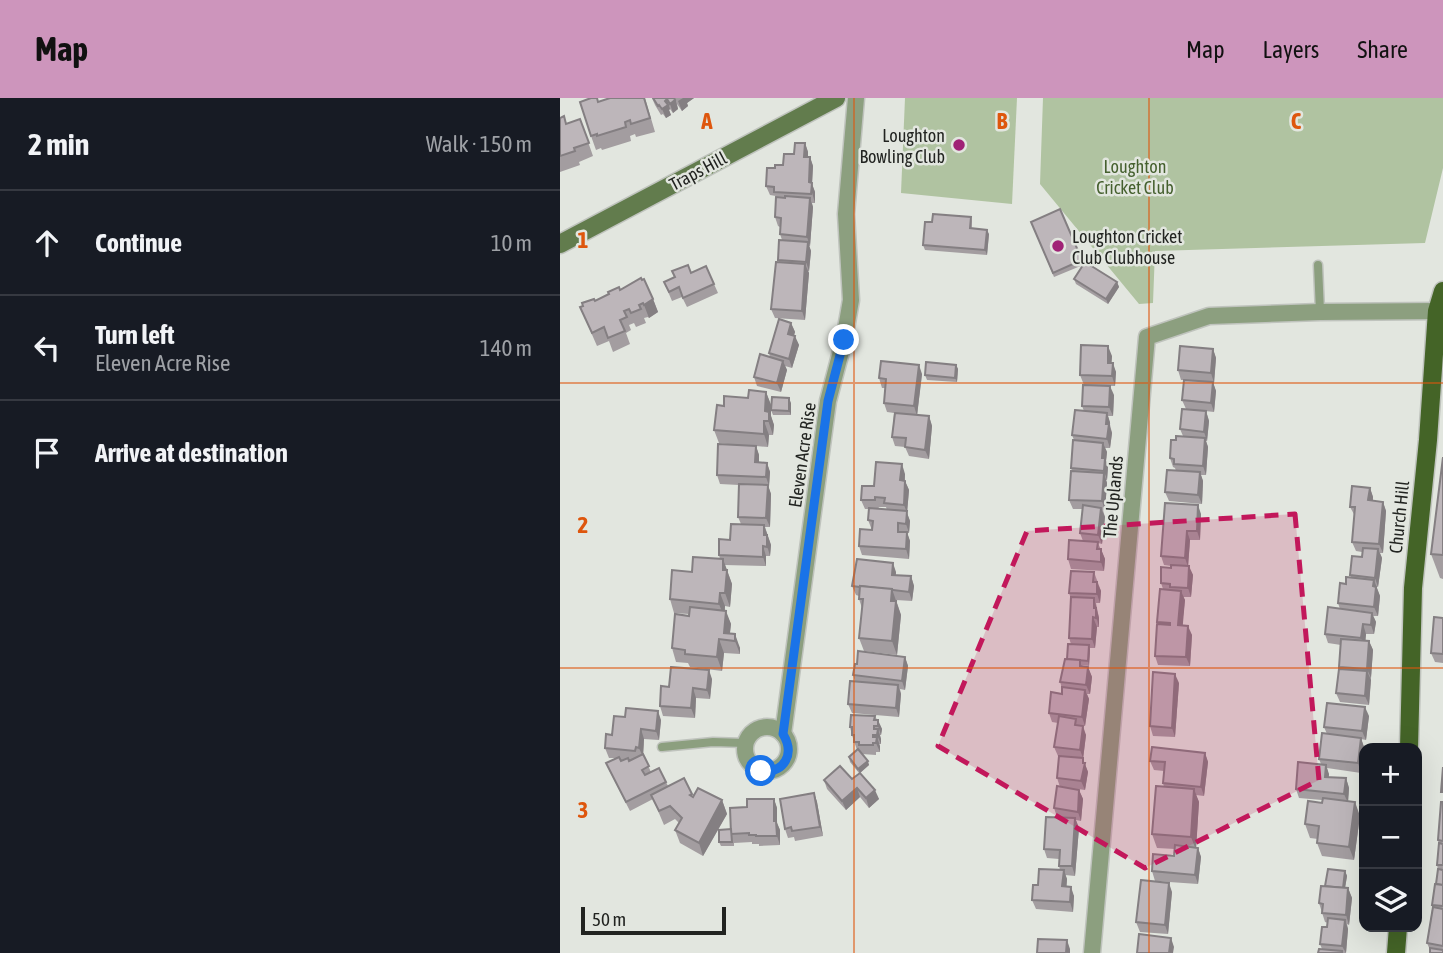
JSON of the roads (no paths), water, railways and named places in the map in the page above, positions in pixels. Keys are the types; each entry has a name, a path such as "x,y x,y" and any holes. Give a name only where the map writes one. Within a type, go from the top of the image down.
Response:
{"main road":[{"name":"Church Hill","path":"1409,743 1413,588 1432,441 1437,311 1443,291"},
{"path":"1396,953 1398,932"}],"street":[{"name":"Traps Hill","path":"560,244 836,98"},
{"name":"Eleven Acre Rise","path":"783,734 828,401 851,300 846,214 856,98"},
{"name":"The Uplands","path":"1092,953 1147,337 1209,316 1437,311"},
{"path":"769,727 783,734 789,747 788,754 781,766 775,770 761,771 749,763 744,750 746,743 754,731 769,727"}],"lane":[{"path":"1318,265 1320,312"},
{"path":"662,747 713,742 746,743"}],"place":[{"name":"Loughton Bowling Club","path":"959,145"},
{"name":"Loughton Cricket Club Clubhouse","path":"1058,246"}],"park label":[{"name":"Loughton Cricket Club","path":"1135,176"}]}
